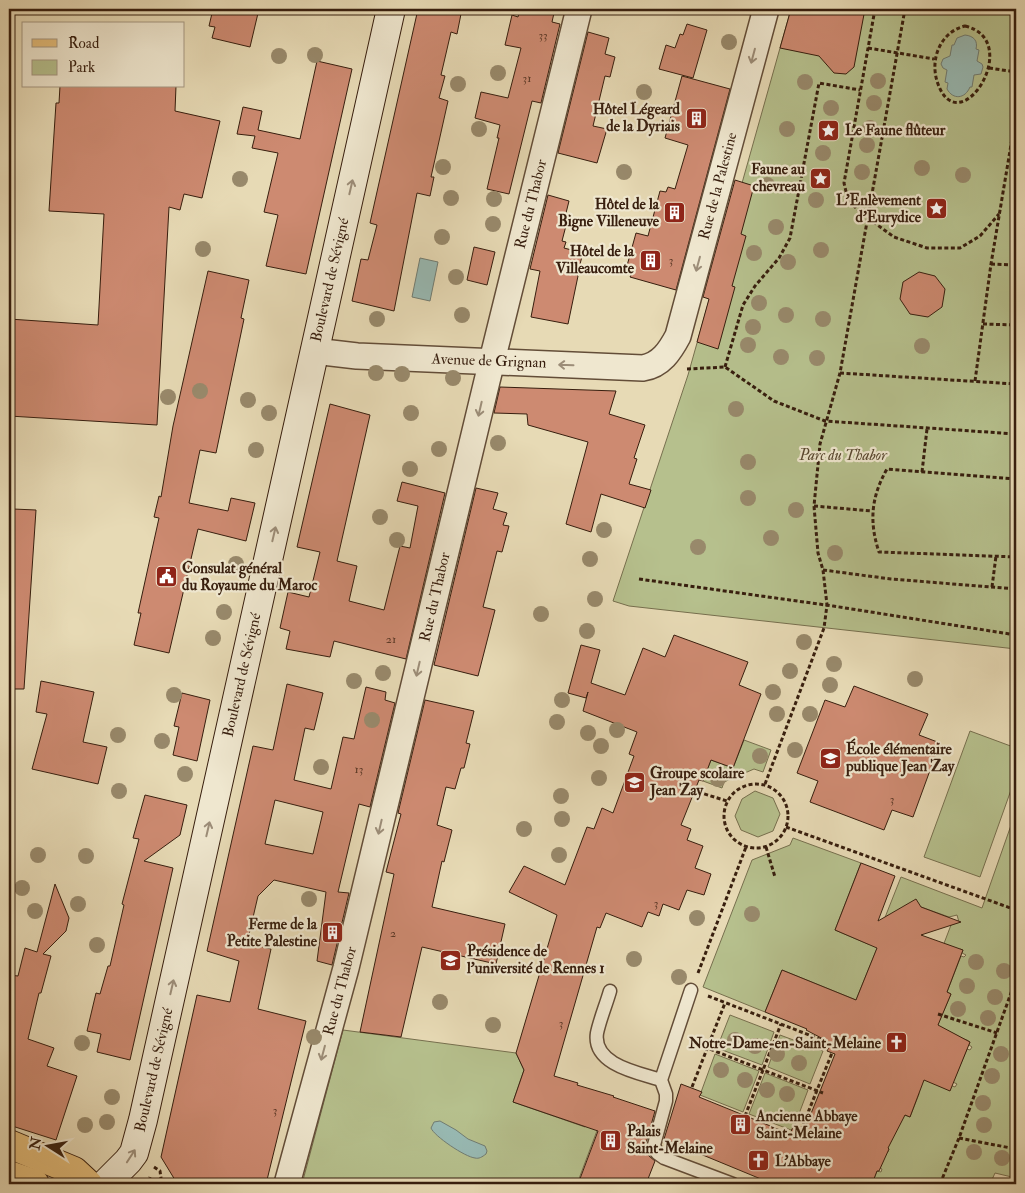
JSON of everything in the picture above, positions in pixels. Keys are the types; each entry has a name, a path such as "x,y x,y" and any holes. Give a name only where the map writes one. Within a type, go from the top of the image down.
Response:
{"main road":[{"path":"9,1144 74,1171 88,1184"},
{"path":"9,1175 35,1184"}],"street":[{"name":"Boulevard de Sévigné","path":"106,1184 128,1161 137,1146 390,9"},
{"name":"Rue du Thabor","path":"288,1184 346,968 579,9"},
{"name":"Rue de la Palestine","path":"671,364 673,345 678,336 766,9"},
{"name":"Avenue de Grignan","path":"314,351 357,356 643,368 671,364"}],"lane":[{"path":"691,990 661,1080 666,1094 666,1101 654,1145 657,1153 664,1158 733,1184"},
{"path":"610,992 597,1034 597,1044 601,1052 614,1064 661,1080"}],"path":[{"path":"875,9 844,183 848,200 894,237 927,248 960,248 980,236 999,214"},
{"path":"765,784 824,628 827,605 823,570 818,553 814,506 818,460 826,421 840,373 905,9"},
{"path":"965,26 973,28 986,40 989,49 989,68 986,78 972,96 965,101 956,103 946,99 941,91 937,82 934,59 947,36 956,28 965,26"},
{"path":"868,48 934,59"},
{"path":"989,68 1016,72"},
{"path":"725,367 743,305 755,286 779,258 790,238 819,83 860,90"},
{"path":"975,381 990,264 1016,115"},
{"path":"990,264 1016,264"},
{"path":"983,324 1016,325"},
{"path":"671,364 690,370 725,367 774,401 826,421 1016,434"},
{"path":"840,373 1016,384"},
{"path":"922,472 927,429"},
{"path":"1016,479 887,469 877,488 872,511 873,532 879,552 1016,557"},
{"path":"814,506 872,511"},
{"path":"992,587 996,556"},
{"path":"823,570 891,579 1016,589"},
{"path":"639,579 827,605 1016,635"},
{"path":"754,783 772,786 786,802 789,815 786,826 777,841 766,846 746,847 732,838 726,826 724,815 727,801 733,793 742,787 754,783"},
{"path":"698,792 727,801"},
{"path":"786,826 1016,910"},
{"path":"766,846 775,877"},
{"path":"691,990 746,847"},
{"path":"940,1184 960,1138 1016,979"},
{"path":"712,998 830,1044"},
{"path":"692,1087 725,1003"},
{"path":"938,1014 997,1033"},
{"path":"745,1116 781,1024"},
{"path":"694,1043 823,1093"},
{"path":"801,1130 832,1053"},
{"path":"960,1138 1016,1149"}],"green space":[{"name":"Parc du Thabor","path":"791,9 1016,9 1016,649 629,606 613,601 688,375"},
{"path":"970,731 1016,748 1016,776 980,877 924,857"},
{"path":"744,740 771,750 763,772 754,769 724,782 722,788 703,781 711,760 733,768"},
{"path":"755,791 773,798 780,814 773,831 758,837 741,830 735,816 742,799"},
{"path":"1016,811 1016,1178 995,1173 990,1184 872,1184 877,1171 881,1172 882,1169 878,1167 884,1151 888,1152 889,1149 886,1147 899,1113 910,1117 919,1094 915,1071 955,1087 957,1084 953,1082 967,1049 970,1050 972,1047 967,1040 935,1031 951,994 947,992 961,956 964,957 966,955 962,953 963,950 960,949 958,952 943,946 951,925 959,922 957,915 949,917 921,907 882,925 901,877 982,908"},
{"path":"793,838 861,863 835,930 868,944 878,946 856,1000 782,970 765,1012 703,987 752,860 790,845"},
{"path":"730,1015 774,1032 762,1065 717,1048"},
{"path":"343,1030 516,1053 524,1070 513,1102 585,1127 610,1096 577,1184 302,1184"},
{"path":"780,1035 823,1051 810,1084 768,1067"},
{"path":"715,1054 759,1071 743,1112 700,1095"},
{"path":"765,1073 808,1090 794,1127 791,1130 749,1114"}],"water":[{"path":"965,35 971,36 976,41 976,49 979,50 977,61 983,67 981,74 974,75 972,87 959,97 952,95 947,89 948,83 945,82 947,70 941,64 943,59 950,56 952,45 954,45 957,38"},
{"path":"420,258 438,262 430,301 412,297"},
{"path":"440,1121 468,1139 485,1146 486,1154 480,1158 470,1157 450,1146 433,1132 431,1128 434,1122"}],"building":[{"path":"213,9 259,9 250,47 212,38 215,27 209,26"},
{"path":"418,9 462,9 457,34 451,32 441,75 445,76 439,98 448,101 431,177 434,177 430,196 417,193 394,311 352,301 361,259 368,260 377,225 370,223"},
{"path":"520,9 534,9 554,13 552,22 560,24 541,103 532,101 509,194 487,189 499,138 497,138 500,125 475,118 481,92 508,98 521,48 505,45 512,15 518,17"},
{"path":"791,9 865,9 854,67 846,74 834,73 819,56 780,48"},
{"path":"687,24 707,30 693,78 659,69 666,45 675,48 680,34 683,35"},
{"path":"588,32 609,38 605,54 615,57 610,77 605,76 593,126 607,129 597,163 558,153"},
{"path":"317,61 352,69 306,274 266,266 278,215 264,212 278,153 252,148 255,136 237,134 243,107 262,111 258,130 300,139"},
{"path":"682,76 730,89 676,290 630,277 631,275 625,273 636,233 648,236 660,191 666,192 668,187 675,189 688,145 665,138"},
{"path":"60,88 176,88 175,111 220,121 202,198 184,194 180,210 169,207 157,425 9,416 9,319 98,325 104,214 49,211 56,103 59,103"},
{"path":"735,180 754,186 741,234 746,236 732,286 735,287 718,349 697,342 709,299 703,297"},
{"path":"548,195 569,201 566,213 569,214 562,241 566,242 564,248 583,253 568,324 531,317 540,271 530,269"},
{"path":"474,247 495,252 487,285 467,280"},
{"path":"208,271 249,280 241,318 244,319 216,453 200,450 189,503 228,511 231,498 255,503 246,541 198,529 169,653 134,645 141,613 138,613 159,518 154,517 159,496 161,497 173,426"},
{"path":"919,272 935,276 945,289 942,307 928,317 910,314 900,299 903,282"},
{"path":"500,387 616,391 609,414 645,425 634,458 637,459 629,484 651,490 645,508 601,494 591,532 566,524 588,442 528,425 527,414 494,413"},
{"path":"330,404 370,415 337,561 357,566 349,601 384,610 400,546 410,548 418,506 397,501 402,482 445,493 406,659 334,641 330,657 286,649 290,631 280,628 288,592 309,597 320,552 297,547"},
{"path":"476,488 498,493 493,509 507,513 503,525 509,526 502,552 497,551 483,607 495,610 478,676 434,665"},
{"path":"13,509 36,510 24,689 9,689 9,574"},
{"path":"674,635 748,662 739,685 761,694 733,768 711,760 703,781 699,780 681,825 691,829 687,840 703,846 695,868 711,874 704,895 687,890 679,910 663,904 659,916 648,912 642,927 606,913 600,928 597,927 554,1076 655,1111 646,1143 649,1156 655,1161 646,1184 578,1184 598,1131 513,1102 524,1070 516,1053 557,915 509,892 524,866 565,885 587,827 594,829 602,808 613,813 634,756 629,754 637,732 583,711 588,692 586,698 568,693 581,645 600,650 591,683 625,695 643,648 665,657"},
{"path":"41,681 94,692 83,742 107,747 98,784 32,769 47,714 36,712"},
{"path":"287,684 323,693 314,730 305,728 294,780 331,789 343,737 354,739 366,687 386,692 385,700 395,703 370,807 359,804 338,892 349,893 332,965 317,961 326,892 274,880 258,896 247,943 271,949 258,1009 306,1021 266,1184 187,1184 175,1180 161,1157 197,995 230,1002 239,961 207,951 253,746 273,750","holes":["275,800 323,812 313,854 265,844"]},
{"name":"École élémentaire publique Jean Zay","path":"854,686 928,714 919,735 940,743 913,817 892,810 884,830 810,802 818,781 797,773 825,700 845,707"},
{"path":"182,693 210,700 197,761 173,755 179,727 174,726"},
{"path":"425,700 474,711 466,743 470,744 464,768 461,768 455,789 446,787 437,825 452,830 444,862 442,861 432,907 505,924 496,964 422,947 401,1037 360,1032 394,874 386,872 401,814 398,813"},
{"path":"145,795 187,805 180,835 144,861 173,868 130,1060 97,1052 101,1034 87,1031 96,993 100,994 108,966 110,966 124,905 122,904 139,839 133,838"},
{"name":"Notre-Dame-en-Saint-Melaine","path":"861,863 895,876 878,921 916,899 921,907 961,922 921,935 963,950 947,992 951,994 938,1025 970,1042 950,1091 924,1080 910,1117 905,1115 872,1184 773,1184 664,1139 681,1084 702,1092 699,1097 790,1134 793,1127 804,1131 835,1054 827,1051 831,1043 807,1029 765,1012 782,970 856,1000 877,948 835,930"},
{"path":"55,884 69,918 66,931 43,954 51,956 41,993 39,993 28,1039 54,1048 47,1066 77,1076 56,1140 9,1125 9,975 18,976 25,948 37,952"}],"place":[{"name":"Hôtel Légeard de la Dyriais","path":"696,118"},
{"name":"Le Faune flûteur","path":"829,130"},
{"name":"Faune au chevreau","path":"821,178"},
{"name":"L'Enlèvement d'Eurydice","path":"937,209"},
{"name":"Hôtel de la Bigne Villeneuve","path":"675,213"},
{"name":"Hôtel de la Villeaucomte","path":"650,260"},
{"name":"Consulat général du Royaume du Maroc","path":"166,577"},
{"name":"École élémentaire publique Jean Zay","path":"830,758"},
{"name":"Groupe scolaire Jean Zay","path":"634,782"},
{"name":"Ferme de la Petite Palestine","path":"333,933"},
{"name":"Présidence de l'université de Rennes 1","path":"451,960"},
{"name":"Notre-Dame-en-Saint-Melaine","path":"897,1043"},
{"name":"Ancienne Abbaye Saint-Melaine","path":"740,1125"},
{"name":"Palais Saint-Melaine","path":"611,1140"},
{"name":"L’Abbaye","path":"759,1161"}]}
